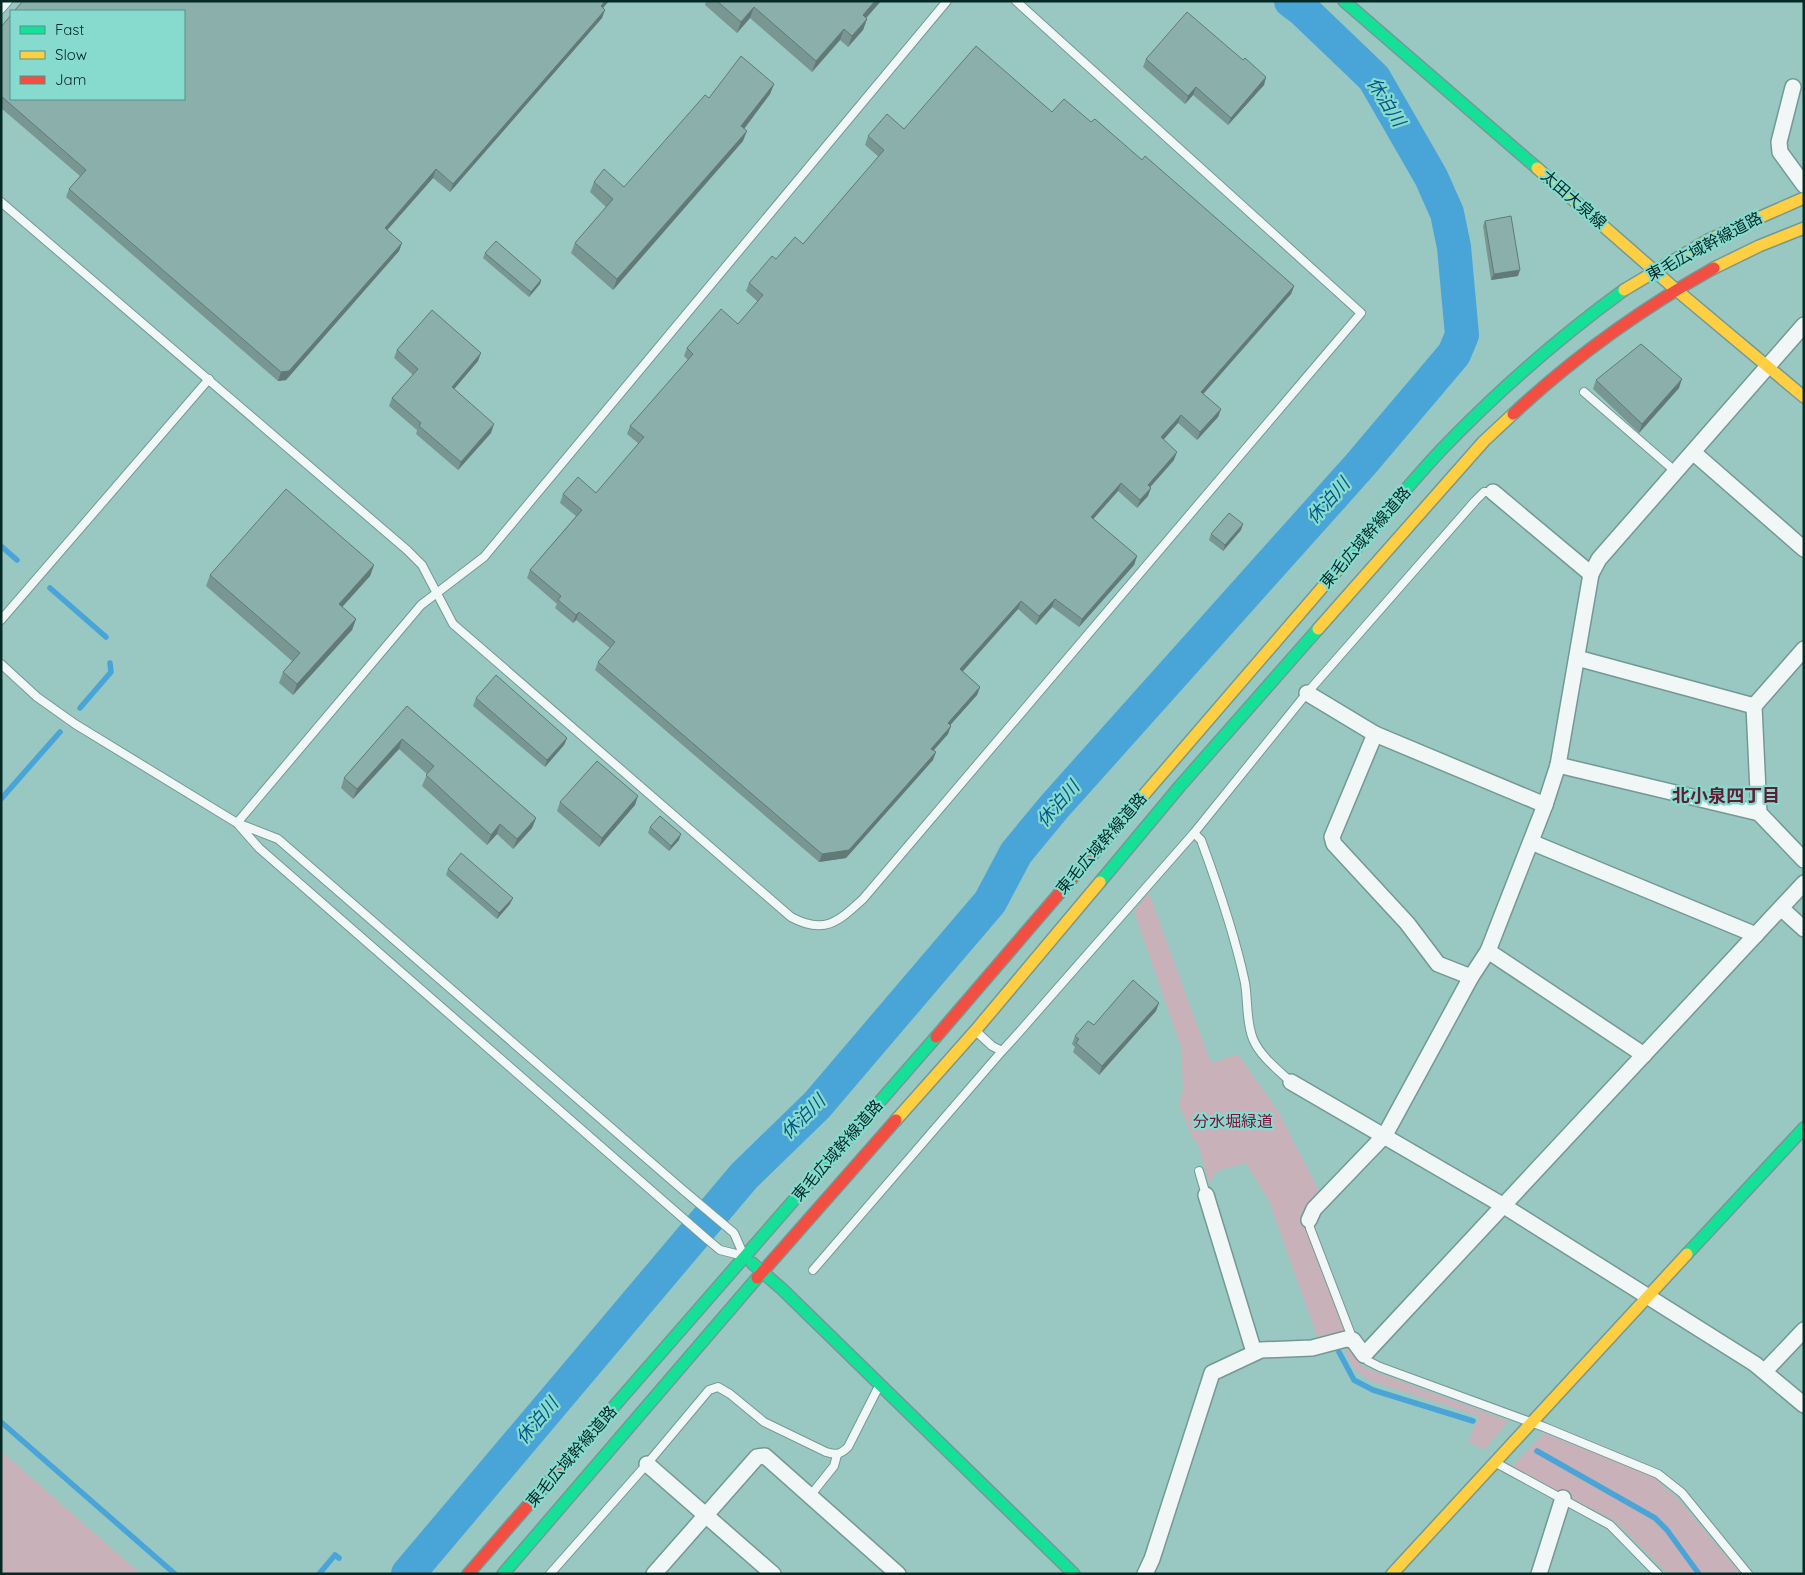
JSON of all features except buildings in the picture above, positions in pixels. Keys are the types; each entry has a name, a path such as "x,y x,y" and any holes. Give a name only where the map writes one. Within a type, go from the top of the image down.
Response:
{"main road":[{"name":"太田大泉線","path":"1344,1 1674,288 1804,397"},
{"name":"東毛広域幹線道路","path":"468,1574 949,1022 1440,451 1520,370 1569,330 1654,270 1718,235 1804,198"},
{"name":"東毛広域幹線道路","path":"503,1574 763,1272 975,1031 1193,771 1484,441 1539,388 1592,346 1674,288 1712,268 1804,228"},
{"path":"1392,1574 1804,1128"},
{"path":"744,1256 880,1384 1074,1574"}],"street":[{"path":"1793,87 1778,142 1780,152 1804,185"},
{"path":"1310,1220 1314,1209 1385,1135 1471,977 1488,951 1545,805 1558,765 1591,574 1599,559 1694,453 1804,325"},
{"path":"1694,453 1804,549"},
{"path":"1493,492 1591,574"},
{"path":"1759,813 1754,706 1804,648"},
{"path":"1577,658 1754,706"},
{"path":"1307,693 1375,734 1545,805"},
{"path":"1375,734 1332,837 1334,844 1407,923 1434,960 1443,967 1471,977"},
{"path":"1558,765 1759,813 1804,860"},
{"path":"1531,842 1756,935"},
{"path":"1145,1574 1152,1559 1212,1373 1254,1352 1312,1348 1346,1340 1353,1340 1364,1355 1804,883"},
{"path":"1781,908 1804,929"},
{"path":"1488,951 1644,1055"},
{"path":"1291,1082 1504,1206 1765,1371 1804,1405"},
{"path":"1206,1195 1254,1352"},
{"path":"1765,1371 1804,1330"},
{"path":"654,1574 757,1457 765,1456 898,1574"},
{"path":"647,1464 772,1573"},
{"path":"1539,1574 1563,1498"}],"lane":[{"path":"1,10 8,1"},
{"path":"237,823 421,605 484,557 947,1"},
{"path":"1,202 407,550 422,565 453,624 791,917 807,926 819,927 845,916 863,899 1361,313 1016,1"},
{"path":"1,620 209,379"},
{"path":"1584,392 1676,472"},
{"path":"813,1270 1194,833 1307,693 1475,501 1484,492 1493,492"},
{"path":"1,664 37,697 74,724 237,823 278,839 734,1233 744,1256"},
{"path":"237,823 258,848 708,1240 720,1250 744,1256"},
{"path":"1194,833 1201,840 1227,918 1245,983 1249,1023 1254,1040 1274,1066 1291,1082"},
{"path":"975,1031 992,1046 1002,1051"},
{"path":"1199,1171 1206,1195"},
{"path":"1310,1220 1310,1228 1353,1340"},
{"path":"1364,1355 1368,1361 1380,1367 1532,1423 1658,1474 1682,1493 1748,1574"},
{"path":"550,1574 709,1390 718,1387 730,1394 764,1422 826,1452 837,1455 848,1447 880,1384"},
{"path":"810,1496 834,1466 837,1455"},
{"path":"1496,1462 1563,1498 1619,1532 1658,1574"}],"green space":[{"name":"分水堀緑道","path":"1149,893 1211,1063 1238,1054 1278,1111 1319,1191 1301,1214 1301,1218 1344,1328 1343,1334 1318,1339 1269,1201 1246,1163 1217,1171 1209,1183 1198,1144 1192,1137 1179,1104 1183,1088 1181,1047 1134,911"},
{"path":"1345,1349 1352,1349 1360,1364 1365,1368 1509,1421 1484,1450 1468,1442 1479,1416 1371,1381 1354,1368"},
{"path":"1544,1433 1652,1476 1678,1499 1741,1574 1668,1574 1615,1521 1514,1468 1514,1464"},
{"path":"1,1451 141,1574 1,1574"}],"waterway":[{"name":"休泊川","path":"408,1574 744,1176 817,1105 990,902 1016,853 1054,807 1360,465 1454,354 1462,335 1454,247 1447,213 1431,177 1374,78 1303,10 1291,1"},
{"path":"1,546 17,560"},
{"path":"50,588 106,637"},
{"path":"80,708 111,672 110,663"},
{"path":"1,799 60,732"},
{"path":"1339,1352 1354,1380 1373,1390 1473,1421"},
{"path":"1,1422 175,1574"},
{"path":"1537,1451 1655,1518 1667,1530 1699,1574"},
{"path":"319,1574 335,1555 339,1558"}],"traffic: fast":[{"path":"1344,1 1537,168"},
{"path":"1345,561 1429,463 1463,427 1552,346 1624,290"},
{"path":"1100,882 1180,786 1318,629"},
{"path":"603,1419 936,1037"},
{"path":"1687,1254 1804,1128"},
{"path":"752,1263 782,1289 1074,1574"},
{"path":"503,1574 757,1278"}],"traffic: slow":[{"path":"1537,168 1674,288 1804,397"},
{"path":"1624,290 1708,240 1804,198"},
{"path":"1714,268 1759,246 1804,228"},
{"path":"1318,629 1484,441 1513,414"},
{"path":"1099,847 1345,561"},
{"path":"896,1120 975,1031 1100,882"},
{"path":"1392,1574 1687,1254"}],"traffic: jam":[{"path":"1513,414 1560,373 1609,335 1660,300 1714,268"},
{"path":"936,1037 1099,847"},
{"path":"757,1278 896,1120"},
{"path":"468,1574 603,1419"}],"district":[{"name":"北小泉四丁目","path":"1726,796"}]}
